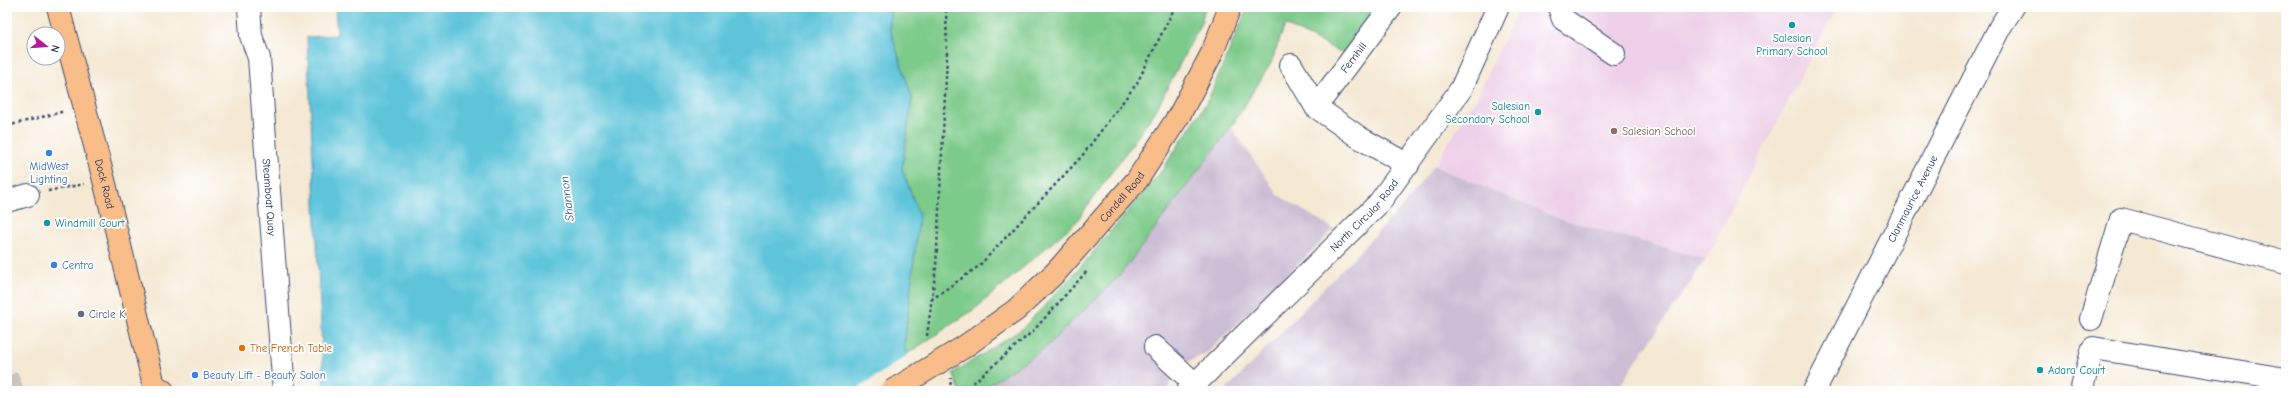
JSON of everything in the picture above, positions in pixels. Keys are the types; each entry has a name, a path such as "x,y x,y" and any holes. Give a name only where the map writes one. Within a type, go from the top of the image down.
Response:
{"main road":[{"name":"Dock Road","path":"58,7 104,180 156,389"},
{"name":"Condell Road","path":"892,391 964,347 1016,310 1057,271 1137,180 1180,114 1212,53 1230,7"}],"street":[{"name":"Steamboat Quay","path":"249,7 251,36 259,58 284,390"},
{"name":"Fernhill","path":"1316,107 1390,7"},
{"name":"North Circular Road","path":"1192,388 1379,203 1408,165 1460,89 1498,7"},
{"path":"1559,7 1563,19 1614,54"},
{"name":"Clanmaurice Avenue","path":"1814,391 2000,27 2013,7"},
{"path":"1291,66 1316,107 1360,138 1408,165"},
{"path":"7,200 28,195"},
{"path":"2091,319 2121,219 2286,263"},
{"path":"1155,347 1192,388"},
{"path":"2081,391 2093,348 2286,378"}],"path":[{"path":"927,336 936,267 945,80 946,7"},
{"path":"931,300 979,266 1082,156 1137,83 1175,7"},
{"path":"7,126 85,106"},
{"path":"28,195 104,180"},
{"path":"964,391 1034,330 1087,271"},
{"path":"940,387 941,391"}],"shaded area":[{"name":"Salesian School","path":"1519,7 1837,7 1706,259 1557,218 1434,166 1477,97"},
{"path":"1231,127 1278,195 1334,229 1207,353 1181,365 1169,384 1168,391 980,391 1046,347 1120,275"},
{"path":"1434,166 1557,218 1706,259 1616,391 1225,391 1401,208"}],"green space":[{"path":"890,7 1205,7 1201,23 1155,112 1076,222 976,308 907,354 904,347 919,215 902,169 912,98 890,29"},
{"path":"1248,7 1379,7 1347,55 1285,25 1271,63 1231,127 1120,275 1046,347 980,391 960,391 953,373 1022,329 1078,270 1160,173 1207,102"}],"water":[{"name":"Shannon","path":"335,7 890,7 890,29 912,98 902,169 919,215 904,347 922,391 324,391 307,37 337,35"}],"pier":[{"path":"909,354 924,391 854,391"}],"tunnel":[{"path":"7,376 13,391"}],"place":[{"name":"Salesian Primary School","path":"1792,25"},
{"name":"Salesian Secondary School","path":"1538,112"},
{"name":"Salesian School","path":"1614,131"},
{"name":"MidWest Lighting","path":"49,153"},
{"name":"Windmill Court","path":"47,223"},
{"name":"Centra","path":"54,265"},
{"name":"Circle K","path":"81,314"},
{"name":"The French Table","path":"242,348"},
{"name":"Adara Court","path":"2040,370"},
{"name":"Beauty Lift - Beauty Salon","path":"195,375"}]}
